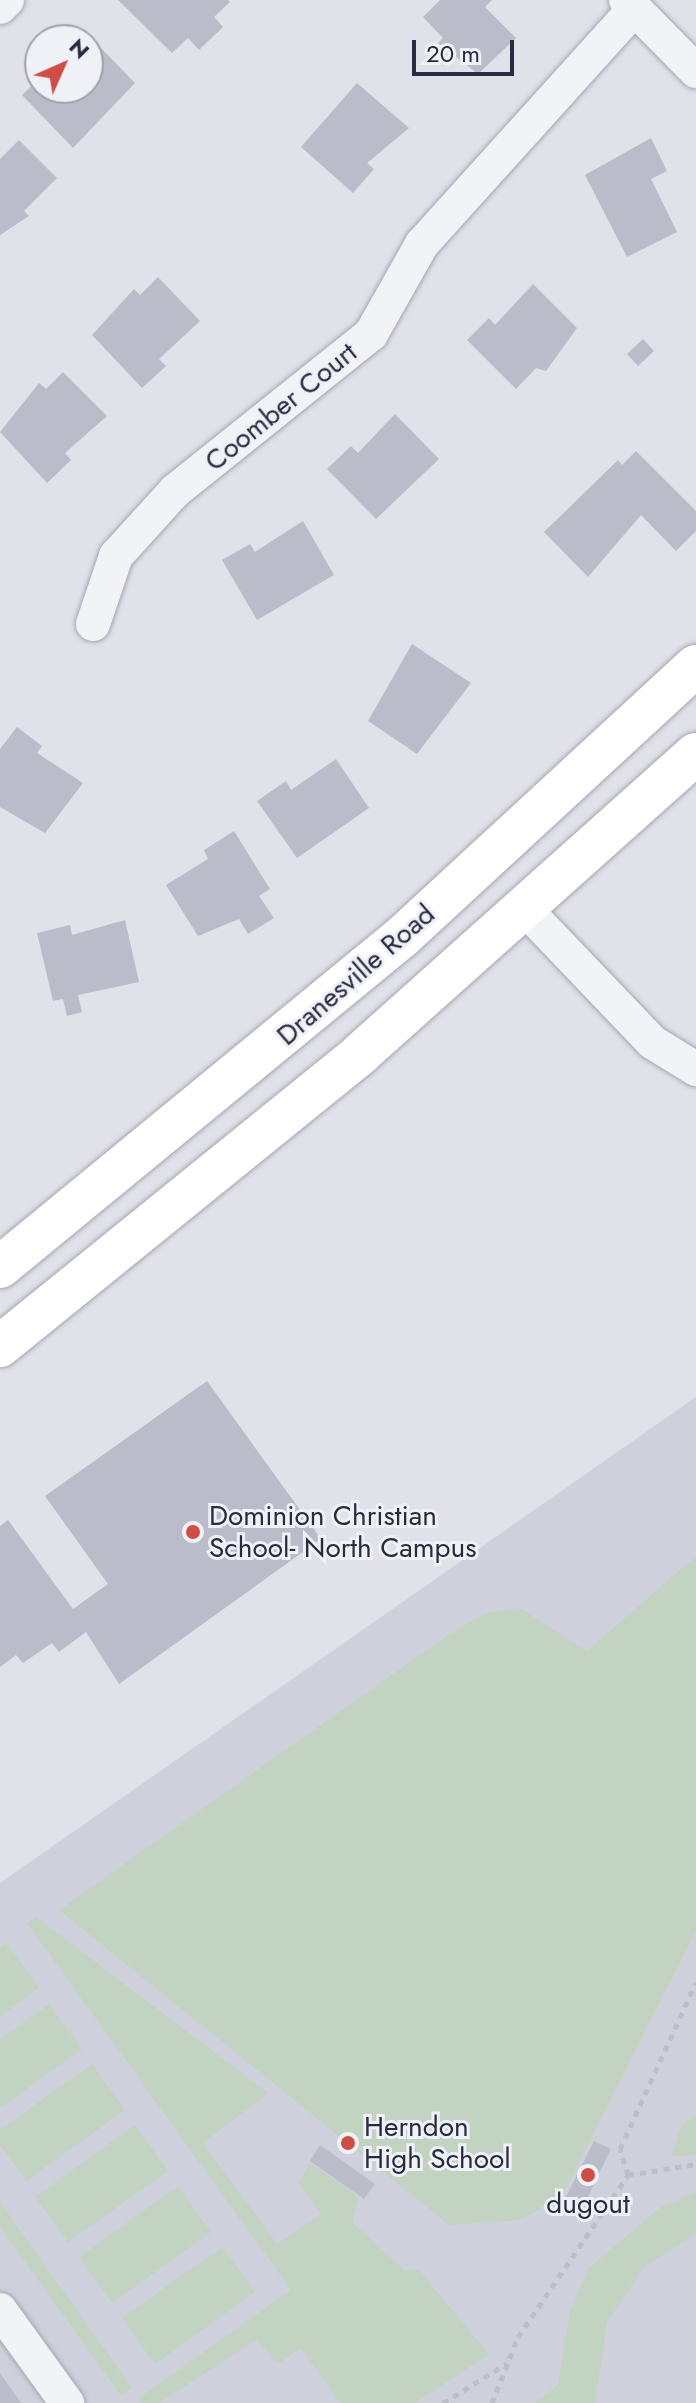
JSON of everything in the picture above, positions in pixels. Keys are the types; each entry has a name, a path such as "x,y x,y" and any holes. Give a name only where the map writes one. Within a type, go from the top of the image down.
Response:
{"main road":[{"name":"Dranesville Road","path":"0,1267 403,936 696,666"},
{"path":"0,1346 526,910 696,754"}],"street":[{"path":"0,7 7,0"},
{"path":"630,4 696,71"},
{"name":"Coomber Court","path":"93,624 116,556 175,491 371,334 422,244 630,4"},
{"path":"526,910 652,1042 696,1069"},
{"path":"0,2310 67,2403"}],"path":[{"path":"628,2175 620,2149 696,1982"},
{"path":"492,2403 508,2362 628,2175 696,2164"},
{"path":"443,2403 508,2362"}],"shaded area":[{"name":"Herndon High School","path":"696,1397 696,2403 0,2403 0,1883"}],"green space":[{"path":"696,1556 696,1930 563,2194 521,2220 449,2225 59,1910 451,1633 489,1612 521,1609 587,1651"},
{"path":"36,1917 268,2093 203,2143 277,2244 321,2214 299,2182 310,2162 359,2198 352,2222 405,2271 418,2269 489,2354 415,2403 340,2403 301,2348 278,2364 256,2340 159,2403 142,2403 139,2398 291,2290 27,1923"},
{"path":"6,1943 39,1988 0,2016 0,1947"},
{"path":"49,2004 82,2049 0,2108 0,2039"},
{"path":"92,2064 125,2110 26,2181 0,2145 0,2130"},
{"path":"696,2115 696,2155 672,2156 681,2126"},
{"path":"135,2125 168,2171 68,2242 35,2197"},
{"path":"178,2186 211,2232 112,2303 79,2257"},
{"path":"696,2191 696,2234 644,2267 607,2322 595,2403 535,2403 558,2385 570,2310 589,2268 658,2209"},
{"path":"0,2202 132,2388 121,2396 0,2227"},
{"path":"222,2247 255,2292 155,2364 122,2318"}],"building":[{"path":"118,0 230,2 214,17 223,27 199,50 188,38 172,53"},
{"path":"440,0 492,0 485,7 516,38 478,74 438,43 443,38 423,17"},
{"path":"104,51 135,83 73,148 31,104 104,104"},
{"path":"357,83 409,128 367,163 374,169 353,193 301,147"},
{"path":"651,138 667,171 651,179 677,232 627,257 585,175"},
{"path":"19,140 57,178 24,211 29,216 0,235 0,159"},
{"path":"158,277 200,321 159,359 166,366 142,388 92,335 134,289 140,295"},
{"path":"533,284 577,328 546,371 536,368 516,389 467,340 489,318 495,325"},
{"path":"643,339 654,351 638,366 627,354"},
{"path":"63,372 107,416 65,453 71,460 47,483 0,432 39,383 46,389"},
{"path":"395,414 439,459 376,519 327,469 351,446 358,453"},
{"path":"636,451 696,511 696,531 676,551 641,515 588,577 544,532 618,460 622,465"},
{"path":"303,521 334,575 257,620 222,560 250,544 255,552"},
{"path":"412,644 471,683 417,754 368,721"},
{"path":"17,727 42,746 37,753 83,783 45,833 0,807 0,749"},
{"path":"336,759 369,808 297,858 257,801 286,781 291,790"},
{"path":"234,831 270,889 259,896 274,918 248,934 239,919 198,936 166,885 208,859 204,850"},
{"path":"125,920 139,982 78,995 82,1012 67,1016 63,999 53,1001 37,933 70,925 72,935"},
{"name":"Dominion Christian School- North Campus","path":"207,1381 321,1539 119,1684 86,1632 59,1652 52,1643 23,1663 16,1655 0,1667 0,1526 8,1520 73,1609 108,1584 45,1496"},
{"name":"dugout","path":"594,2141 611,2149 582,2209 564,2201"},
{"path":"320,2145 375,2184 364,2199 310,2161"},
{"path":"0,2373 21,2403 0,2403"}],"place":[{"name":"Dominion Christian School- North Campus","path":"193,1532"},
{"name":"Herndon High School","path":"348,2143"},
{"name":"dugout","path":"588,2175"}]}
